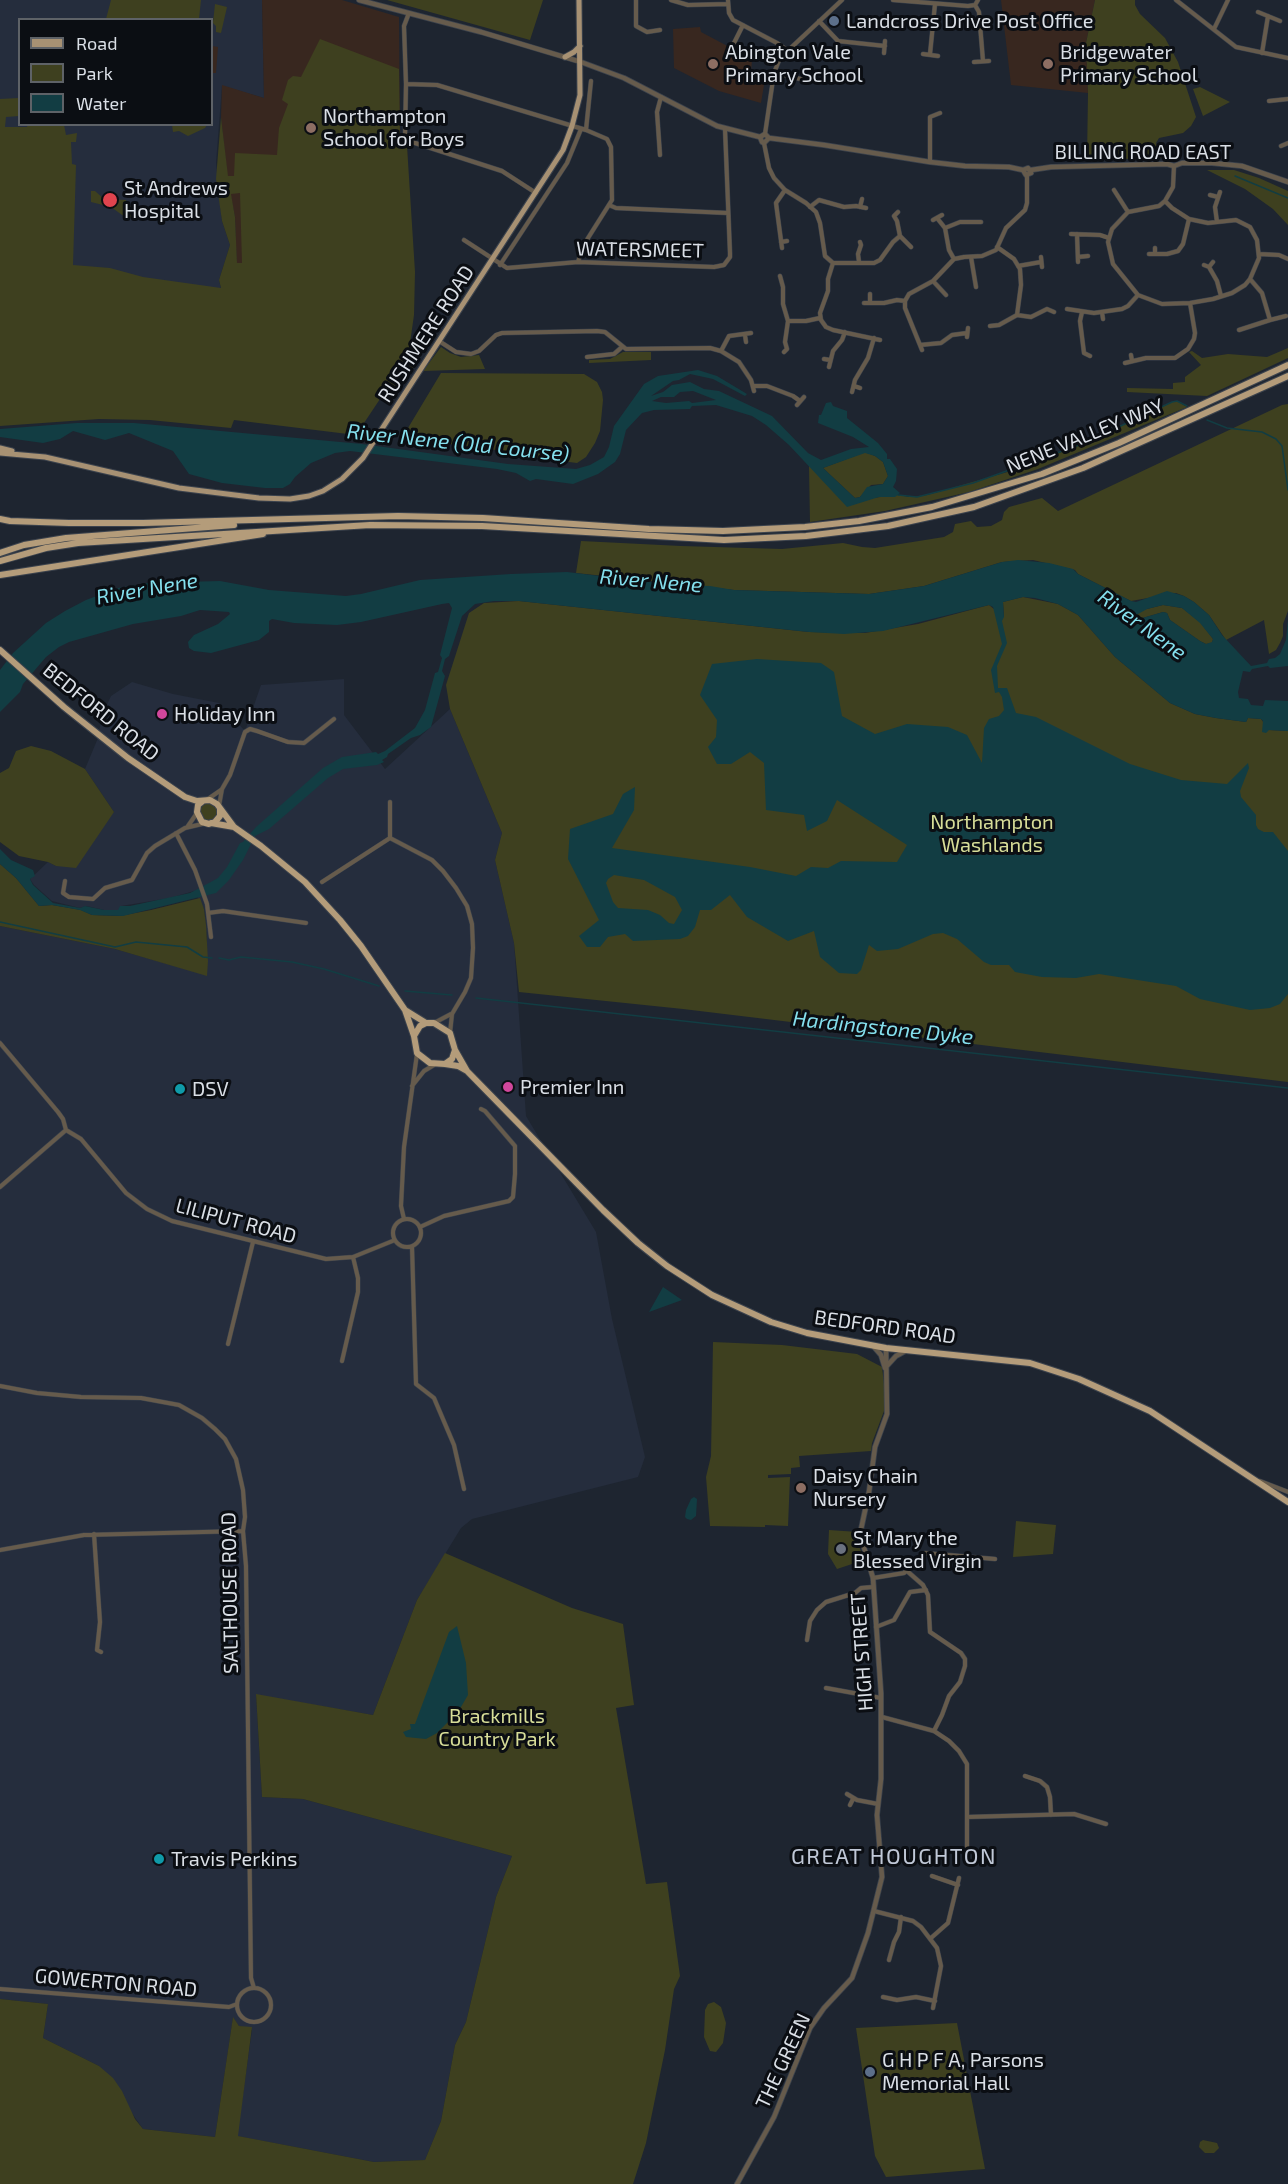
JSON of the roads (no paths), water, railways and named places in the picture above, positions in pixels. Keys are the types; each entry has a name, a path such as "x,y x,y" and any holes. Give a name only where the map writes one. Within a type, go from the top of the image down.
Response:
{"highway":[{"name":"NENE VALLEY WAY","path":"292,520 398,516 483,518 649,529 723,531 805,527 859,521 961,499 1042,474 1119,443 1288,365"},
{"name":"NENE VALLEY WAY","path":"281,530 370,525 441,525 724,540 806,536 862,530 974,507 1083,468 1288,376"},
{"path":"0,519 69,523 292,520"},
{"path":"1,552 24,545 66,538 292,520"},
{"path":"2,560 46,548 78,543 281,530"},
{"path":"0,575 281,530"},
{"name":"BEDFORD ROAD","path":"2,651 98,735 185,797 196,813"},
{"name":"BEDFORD ROAD","path":"185,797 205,800"},
{"path":"234,827 200,820 196,813 198,806 205,800 214,801 234,827 305,882 340,920 378,969 405,1010 417,1053 435,1065 445,1064 452,1059 455,1050 450,1033 434,1023 420,1026 414,1036"},
{"path":"208,823 218,819 220,808"},
{"path":"405,1010 426,1023"},
{"name":"BEDFORD ROAD","path":"455,1050 467,1071 638,1243 691,1282 737,1308 771,1323 874,1347 1029,1363 1079,1379 1150,1411 1243,1474"},
{"name":"BEDFORD ROAD","path":"445,1064 458,1066 467,1071"},
{"path":"1243,1474 1288,1502"}],"main road":[{"name":"RUSHMERE ROAD","path":"0,448 210,494 282,499 309,496 335,484 355,468 365,455 558,159 572,126 580,95 579,0"},
{"path":"566,57 580,46"},
{"name":"RUSHMERE ROAD","path":"0,453 20,453"}],"street":[{"name":"BILLING ROAD EAST","path":"359,0 606,70 725,129 964,166 1031,170 1051,167 1167,164 1174,166 1198,163 1233,165 1262,172 1288,182"},
{"path":"636,0 636,26 647,32 660,30"},
{"path":"671,0 728,2 731,18 787,50"},
{"path":"842,0 780,58 774,74 764,143 771,173 785,190 816,212 825,256 833,264 874,263 884,257 893,242 900,236"},
{"path":"893,0 975,5"},
{"path":"975,5 978,0"},
{"path":"1177,0 1236,47 1288,58"},
{"path":"1214,30 1228,0"},
{"path":"930,54 935,4"},
{"path":"975,5 979,12 983,61"},
{"path":"1258,12 1280,21"},
{"path":"409,13 404,26 406,84 404,135 407,140 506,173 536,193"},
{"path":"1262,52 1268,16"},
{"path":"819,21 838,41 885,44 884,53"},
{"path":"734,43 742,26"},
{"path":"923,54 938,56"},
{"path":"974,62 989,61"},
{"path":"774,74 805,80"},
{"name":"RUSHMERE ROAD","path":"500,265 561,174 584,130 591,81"},
{"path":"406,84 437,85 584,130 604,137 610,143 612,200 583,246 578,262"},
{"path":"660,155 657,112 661,97"},
{"path":"1269,101 1288,99"},
{"path":"930,162 930,117 940,113"},
{"name":"WATERSMEET","path":"464,240 500,265 510,268 578,262 719,267 724,265 730,257 725,129"},
{"path":"1281,146 1288,143"},
{"path":"1165,201 1189,219 1208,223 1236,220 1250,227 1257,240 1259,258 1250,279 1240,289 1221,297 1191,303 1162,304 1138,295 1113,264 1108,248 1112,229 1128,212 1159,206 1165,201 1173,187 1174,166"},
{"path":"922,350 905,308 905,301 909,294 933,281 954,260 988,255 997,247 1006,228 1024,210 1027,203 1027,176 1023,170"},
{"name":"BILLING ROAD EAST","path":"1027,176 1030,175 1031,170"},
{"path":"782,248 776,203 785,190"},
{"path":"1114,190 1128,212"},
{"path":"1119,195 1124,191"},
{"path":"1216,222 1215,213 1220,192"},
{"path":"1210,195 1218,197"},
{"path":"810,207 819,200 844,207 866,208"},
{"path":"860,207 862,200"},
{"path":"609,205 616,208 728,213"},
{"path":"898,212 894,216 900,236 912,247"},
{"path":"937,218 945,228 949,249 954,260"},
{"path":"1149,254 1180,253 1189,219"},
{"path":"945,228 960,222 981,222"},
{"path":"1071,234 1100,235 1109,238"},
{"path":"1077,234 1078,260 1088,256"},
{"path":"781,242 787,241"},
{"path":"859,262 860,242"},
{"path":"997,247 1014,259 1018,266 1021,285 1017,315"},
{"path":"1155,248 1155,254"},
{"path":"1259,254 1279,255 1288,259"},
{"path":"971,257 976,287"},
{"path":"1018,266 1042,262"},
{"path":"1209,267 1213,262"},
{"path":"820,318 833,264"},
{"path":"1204,265 1209,267 1217,281 1221,297"},
{"path":"780,276 783,287 783,304 788,321 785,342 787,349 784,351"},
{"path":"1250,279 1262,292 1270,320"},
{"path":"933,281 946,296"},
{"path":"870,294 870,303"},
{"path":"1067,309 1102,312 1128,306 1138,295"},
{"path":"864,303 905,301"},
{"path":"1125,363 1175,358 1188,349 1195,333 1191,303"},
{"path":"994,327 1017,315 1031,317 1047,309 1054,312"},
{"path":"1082,312 1080,321 1084,353 1090,356"},
{"path":"1102,312 1103,319"},
{"path":"1242,328 1286,316"},
{"path":"788,321 820,318"},
{"path":"820,318 826,327 880,340"},
{"path":"439,341 456,352 471,354 479,351 496,335 502,333 597,331 605,332 622,347 632,350 701,346 721,351 739,362 754,388 767,387 793,396 798,403 804,397"},
{"path":"829,367 833,351 845,332"},
{"path":"721,351 729,336 751,333"},
{"path":"920,345 941,343 952,335 968,333"},
{"path":"745,335 746,342"},
{"path":"852,392 855,380 868,358 874,338"},
{"path":"587,357 614,354 622,347"},
{"path":"1131,355 1132,361"},
{"path":"824,359 830,360"},
{"path":"854,386 860,388"},
{"path":"220,808 222,789 230,775 245,732 250,729 257,730 288,742 304,743 334,719"},
{"path":"205,800 222,789"},
{"path":"390,802 390,838"},
{"path":"187,827 196,813"},
{"path":"65,881 63,893 69,897 93,899 105,888 132,880 147,853 155,846 187,827 208,823"},
{"path":"176,833 207,904 211,938"},
{"path":"322,882 390,838"},
{"path":"390,838 432,860 456,888 467,906 472,924 472,967 469,984 452,1014 450,1033"},
{"path":"208,913 223,911 306,923"},
{"path":"434,1023 452,1014"},
{"name":"LILIPUT ROAD","path":"0,1043 58,1112 66,1130 81,1139 126,1193 147,1209 172,1221 326,1258 353,1257 395,1240"},
{"path":"404,1219 401,1206 401,1177 406,1121 417,1053"},
{"path":"411,1087 424,1071 435,1065"},
{"path":"420,1227 444,1216 509,1202 513,1197 515,1146 486,1111 481,1109"},
{"path":"0,1187 66,1130"},
{"path":"404,1219 412,1220 420,1227 420,1238 412,1246 404,1246 395,1240 394,1227 404,1219"},
{"path":"228,1344 253,1242"},
{"path":"412,1246 416,1384 434,1398 454,1444 464,1489"},
{"path":"342,1361 358,1292 358,1278 353,1257"},
{"path":"874,1347 881,1355 885,1368"},
{"name":"HIGH STREET","path":"877,1815 882,1717 880,1677 873,1578 860,1534 875,1447 887,1414 886,1348"},
{"path":"885,1368 896,1356 907,1350"},
{"name":"SALTHOUSE ROAD","path":"0,1386 38,1393 81,1397 141,1398 169,1402 189,1409 215,1429 225,1439 236,1459 243,1490 245,1517 243,1531 246,1566 251,1978 254,1988"},
{"name":"BEDFORD ROAD","path":"1243,1474 1288,1492"},
{"path":"0,1550 94,1534 243,1531"},
{"path":"94,1534 100,1622 97,1650 101,1652"},
{"path":"873,1578 901,1575 925,1553 995,1559"},
{"path":"907,1571 928,1595 930,1632 956,1648 965,1659 963,1675 949,1696 934,1731"},
{"path":"807,1640 810,1621 826,1602 855,1593 861,1588 873,1587"},
{"path":"875,1627 894,1620 908,1594 912,1591 926,1590"},
{"path":"826,1688 881,1695"},
{"path":"882,1717 934,1731 949,1741 967,1764 968,1851"},
{"path":"1026,1776 1040,1780 1047,1787 1051,1815"},
{"path":"846,1794 853,1799 878,1804"},
{"path":"850,1804 853,1799"},
{"path":"967,1817 1074,1814 1106,1824"},
{"name":"THE GREEN","path":"737,2184 774,2117 810,2028 824,2008 852,1978 874,1911 883,1869 877,1815"},
{"path":"932,1876 958,1885"},
{"path":"931,1938 948,1923 959,1878"},
{"path":"874,1911 901,1917 921,1927 931,1938 937,1948 941,1966 933,2008"},
{"path":"889,1960 901,1917"},
{"path":"254,1988 261,1989 270,1998 272,2006 268,2016 257,2022 250,2022 239,2015 237,2004 241,1994 254,1988"},
{"name":"GOWERTON ROAD","path":"0,1989 229,2007 237,2004"},
{"path":"883,1997 897,2000 916,1997 934,2001"}],"water":[{"path":"698,370 717,376 747,394 745,396 713,379 690,374 673,381 651,396 663,392 672,385 690,382 704,389 719,391 772,416 808,453 821,460 851,449 869,447 853,437 818,423 819,415 826,403 831,402 833,406 847,411 847,418 878,443 887,454 887,459 890,459 897,469 893,487 900,493 895,497 879,497 847,507 789,445 766,425 752,416 716,405 642,413 626,430 620,454 615,462 598,474 573,484 536,479 530,481 516,473 497,469 350,451 335,453 311,463 283,488 265,488 222,483 189,474 173,451 129,433 105,440 73,431 60,439 43,443 0,437 0,429 77,423 134,423 362,444 508,464 576,469 590,465 604,457 614,426 644,384 658,376","holes":["693,391 716,400 692,403 689,401 666,403 652,401 661,397 674,397 680,392","865,453 883,462 888,476 883,484 867,487 860,497 855,498 823,468"]},
{"name":"River Nene","path":"1018,560 1049,563 1073,569 1078,574 1136,602 1167,591 1184,596 1209,615 1222,635 1251,666 1267,663 1269,659 1280,654 1286,640 1288,619 1288,666 1270,668 1268,666 1252,669 1250,672 1243,671 1238,692 1239,698 1248,699 1251,705 1263,706 1265,700 1288,701 1288,731 1269,730 1266,733 1262,732 1263,721 1261,719 1248,718 1246,722 1216,718 1195,714 1170,703 1115,657 1078,615 1058,604 1035,598 1023,597 1003,602 1002,621 1007,643 997,666 998,688 1007,688 1016,713 1036,717 1130,764 1181,780 1227,784 1248,763 1249,768 1240,791 1241,797 1256,815 1258,829 1273,832 1288,851 1288,994 1280,1004 1270,1008 1250,1010 1200,999 1176,986 1099,974 1076,978 1042,977 1015,972 1009,965 991,965 984,962 957,939 943,933 933,934 898,949 877,951 869,945 861,970 857,974 839,973 820,957 814,931 788,941 747,917 730,895 711,910 700,910 695,927 688,936 680,939 633,941 625,934 608,937 600,947 587,947 579,936 599,920 568,859 570,829 613,814 623,794 635,787 634,810 612,848 750,867 796,876 811,867 828,868 841,861 897,862 907,845 837,800 827,821 807,831 804,815 766,810 764,763 750,752 731,764 717,764 708,747 716,737 717,720 700,695 712,664 757,659 821,663 834,672 842,716 875,734 907,724 948,727 967,735 982,763 984,728 989,719 999,716 1004,710 1002,697 999,692 995,693 991,670 1002,644 993,607 989,605 883,631 844,634 519,601 475,604 462,616 449,656 445,659 442,671 445,676 431,727 388,754 382,760 384,762 343,769 328,778 269,829 255,836 243,860 229,880 216,893 123,916 92,915 80,910 52,905 39,906 16,878 0,864 0,849 11,860 33,870 35,876 30,879 33,885 53,903 104,910 118,910 120,906 130,906 190,893 218,878 240,843 323,768 342,757 376,752 378,754 385,751 415,728 425,710 435,673 438,672 452,608 449,603 442,604 337,625 294,623 272,619 269,621 269,632 259,640 211,653 194,651 189,648 188,642 194,635 218,624 230,614 229,612 200,610 181,616 133,624 69,642 59,647 46,657 23,684 20,692 0,712 0,670 13,653 46,623 65,611 118,588 148,583 220,581 269,590 346,596 420,580 567,572 734,590 869,594 924,586 1002,562","holes":["1104,603 1118,613 1131,618 1147,609 1163,605 1182,608 1200,623 1213,639 1212,642 1206,644 1200,641 1170,620 1167,613 1163,612 1129,622 1101,604","614,875 644,880 675,897 682,910 674,924 648,910 618,908 613,902 606,883"]},
{"path":"663,1287 682,1300 649,1312"},
{"path":"694,1497 697,1499 696,1516 691,1520 685,1517 686,1510"},
{"path":"457,1626 466,1663 468,1695 458,1712 437,1733 426,1739 406,1737 403,1732 411,1729 410,1724 415,1724 449,1632"}],"waterway":[{"path":"1235,176 1288,198"},
{"path":"898,495 917,497 973,483 1082,444 1172,402 1177,401 1187,406"},
{"path":"1207,420 1227,428 1262,432 1276,439 1282,446 1288,490"},
{"name":"Hardingstone Dyke","path":"0,922 115,947 136,942 187,947 203,957 212,958"},
{"name":"Hardingstone Dyke","path":"219,958 229,960 241,957 292,962 379,986"},
{"name":"Hardingstone Dyke","path":"405,991 452,995"},
{"name":"Hardingstone Dyke","path":"476,998 1288,1088"}],"place":[{"name":"Landcross Drive Post Office","path":"834,21"},
{"name":"Abington Vale Primary School","path":"713,64"},
{"name":"Bridgewater Primary School","path":"1048,64"},
{"name":"Northampton School for Boys","path":"311,128"},
{"name":"St Andrews Hospital","path":"110,200"},
{"name":"Holiday Inn","path":"162,714"},
{"name":"Premier Inn","path":"508,1087"},
{"name":"DSV","path":"180,1089"},
{"name":"Daisy Chain Nursery","path":"801,1488"},
{"name":"St Mary the Blessed Virgin","path":"841,1549"},
{"name":"Travis Perkins","path":"159,1859"},
{"name":"G H P F A, Parsons Memorial Hall","path":"870,2072"}],"district":[{"name":"GREAT HOUGHTON","path":"894,1857"}],"water label":[{"name":"River Nene (Old Course)","path":"458,443"}],"park label":[{"name":"Northampton Washlands","path":"992,834"},
{"name":"Brackmills Country Park","path":"497,1728"}]}
